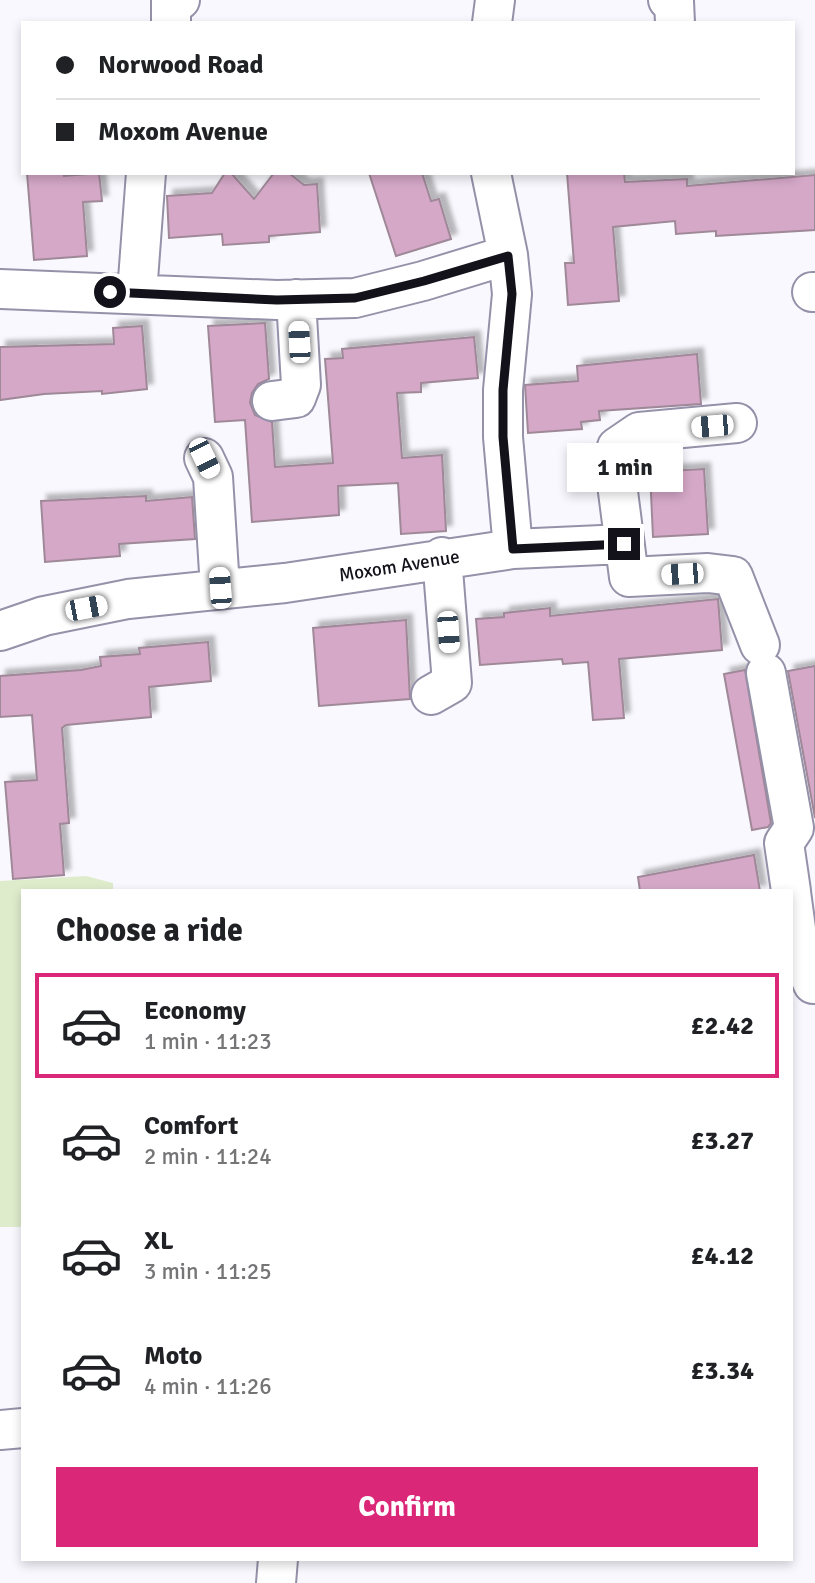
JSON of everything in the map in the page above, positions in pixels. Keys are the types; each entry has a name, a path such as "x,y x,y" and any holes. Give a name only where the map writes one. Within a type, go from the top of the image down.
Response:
{"street":[{"path":"172,21 172,1 180,0"},
{"path":"492,21 495,0"},
{"path":"137,293 146,175"},
{"path":"491,175 508,256 512,294 503,390 503,437 513,549"},
{"path":"0,289 296,299 355,298 508,256"},
{"path":"272,401 296,398 301,385 296,299"},
{"path":"737,423 639,432 617,447 617,484 629,577 708,573 733,576 763,659 794,828 784,843 791,889"},
{"path":"204,458 213,477 220,588"},
{"name":"Moxom Avenue","path":"0,631 44,616 128,599 285,583 442,557 513,549 624,544"},
{"path":"431,695 452,683 442,557"},
{"path":"793,906 806,987"},
{"path":"0,1430 21,1429"},
{"path":"276,1583 278,1561"}],"green space":[{"path":"86,876 113,883 113,889 21,889 21,1227 0,1227 0,881"}],"building":[{"path":"27,175 99,175 102,201 83,202 87,256 34,260"},
{"path":"224,175 233,175 254,199 272,175 292,175 304,185 317,184 320,232 269,236 269,242 223,245 222,234 169,238 167,196 212,193"},
{"path":"370,175 423,175 431,201 439,199 451,239 396,256"},
{"path":"567,175 624,175 625,182 687,179 687,186 815,175 815,230 716,236 716,231 676,234 675,221 613,227 619,301 568,305 565,263 574,263"},
{"path":"265,323 269,379 258,384 250,403 255,415 272,422 275,467 333,463 325,359 343,358 342,349 474,337 478,378 421,383 421,392 397,393 402,458 442,455 446,531 401,534 398,483 338,486 339,515 252,522 245,420 215,422 208,326"},
{"path":"142,326 147,389 102,394 102,391 44,394 0,400 0,347 114,344 113,328"},
{"path":"697,354 701,404 599,411 600,420 581,422 582,429 528,433 525,385 578,381 577,366"},
{"path":"704,469 708,534 653,537 650,472"},
{"path":"146,496 146,501 192,497 195,539 119,544 120,556 45,562 41,501"},
{"path":"718,599 722,650 619,659 624,718 593,720 588,662 563,664 562,659 480,665 476,619 504,617 504,613 550,608 550,616"},
{"path":"406,620 410,699 319,706 313,628"},
{"path":"208,642 211,681 149,687 151,717 66,725 62,728 69,823 60,824 64,875 13,879 5,782 37,780 32,715 0,717 0,676 81,670 101,666 100,657 140,654 139,648"},
{"path":"815,666 815,818 788,671"},
{"path":"745,670 771,823 768,827 752,830 724,674"},
{"path":"754,855 760,889 640,889 638,877"}],"route":[{"path":"110,292 277,300 355,298 508,256 512,294 503,390 503,437 513,549 624,544"}]}
